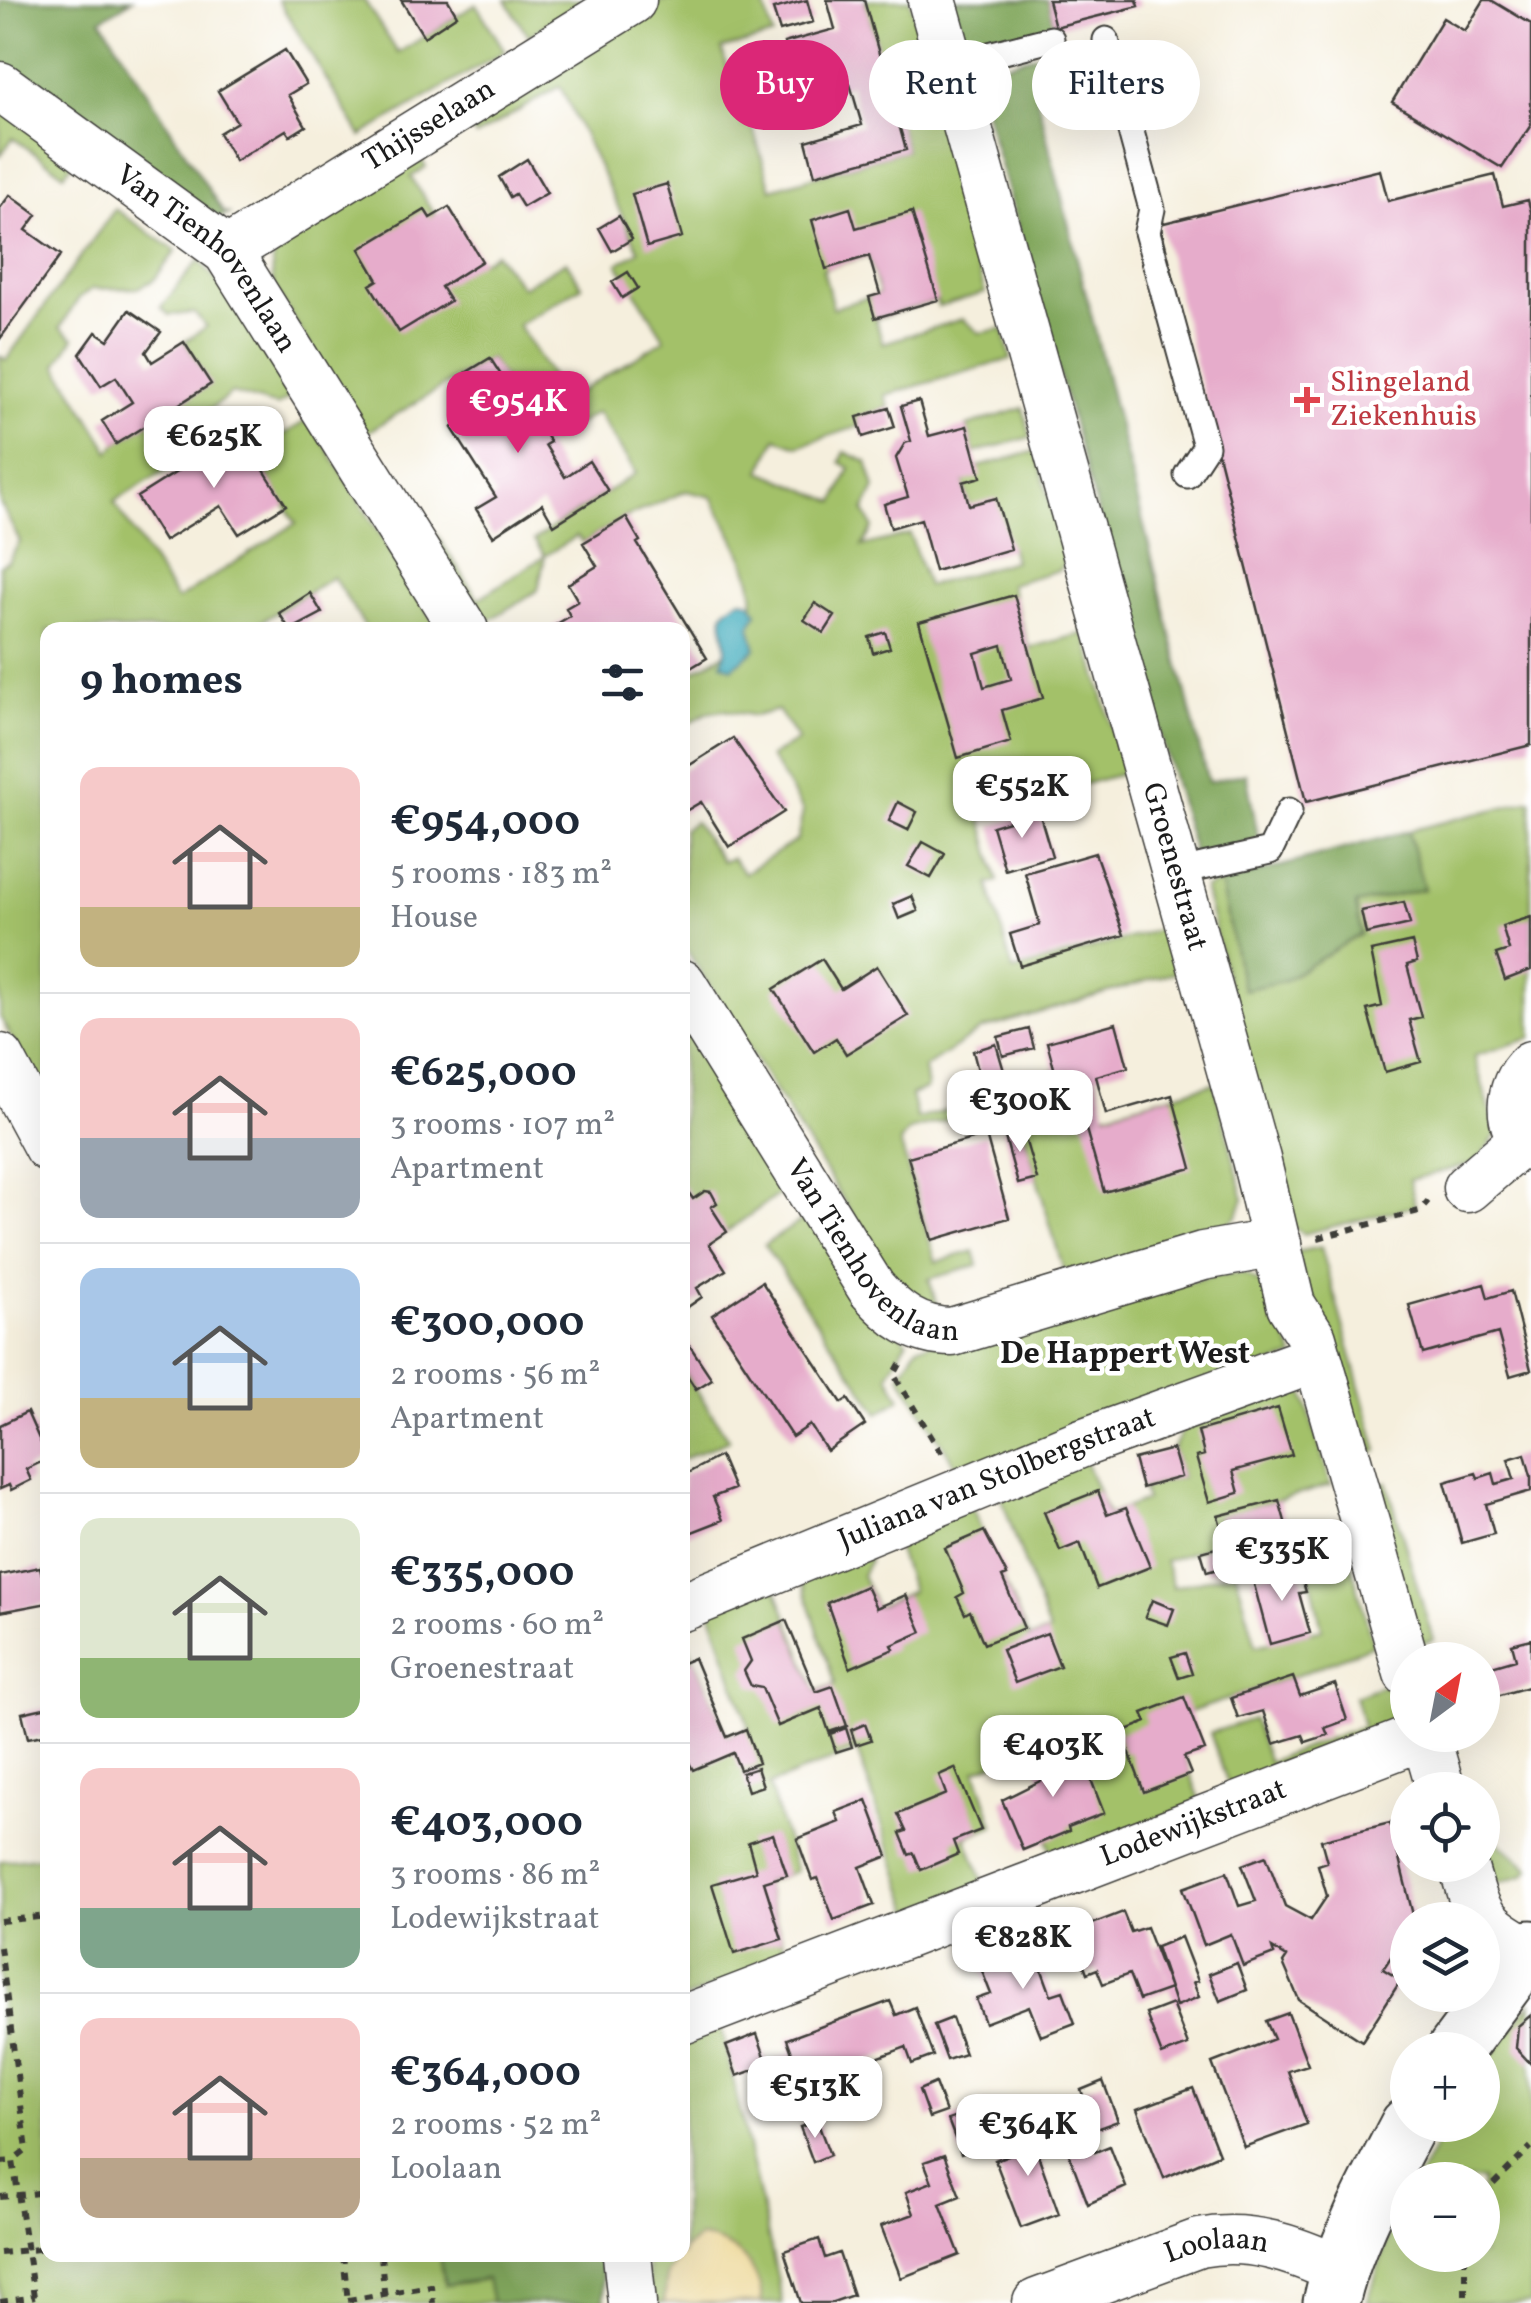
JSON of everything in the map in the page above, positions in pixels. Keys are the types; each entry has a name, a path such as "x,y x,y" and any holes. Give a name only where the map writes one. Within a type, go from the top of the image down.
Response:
{"street":[{"name":"Thijsselaan","path":"227,251 268,222 632,0"},
{"name":"Groenestraat","path":"932,0 943,40"},
{"name":"Van Tienhovenlaan","path":"0,86 227,251 459,622"},
{"name":"Groenestraat","path":"968,130 1176,872 1291,1305 1312,1338 1399,1642"},
{"name":"Van Tienhovenlaan","path":"690,997 872,1290 904,1320 921,1328 952,1332 1203,1256 1277,1243"},
{"path":"0,1058 40,1132"},
{"path":"1467,1188 1527,1144 1515,1122 1512,1102 1520,1077 1531,1066"},
{"name":"Juliana van Stolbergstraat","path":"690,1605 1082,1444 1317,1358"},
{"name":"Lodewijkstraat","path":"690,2017 1390,1748"},
{"path":"1468,1882 1476,1912 1498,1934 1530,1950 1468,2032"},
{"path":"1335,2287 1356,2227 1399,2142"},
{"name":"Loolaan","path":"1037,2303 1199,2243 1220,2239 1244,2238 1273,2244 1335,2287"},
{"path":"628,2262 632,2303"}],"lane":[{"path":"1012,49 1051,39"},
{"path":"1130,130 1152,209 1147,232 1206,446 1187,475"},
{"path":"1176,872 1270,851 1289,811"}],"path":[{"path":"1277,1243 1309,1240 1418,1211 1432,1197 1467,1188"},
{"path":"921,1328 894,1375 964,1491"},
{"path":"0,1921 40,1917"},
{"path":"0,1946 27,2150 13,2161 0,2162"},
{"path":"1500,2177 1531,2147"},
{"path":"0,2302 35,2300 13,2161"},
{"path":"0,2197 40,2193"},
{"path":"0,2254 40,2249"},
{"path":"344,2262 348,2302 385,2299 431,2286 433,2303"},
{"path":"382,2262 385,2299"},
{"path":"1465,2272 1465,2303"}],"green space":[{"path":"0,0 132,0 101,19 223,212 229,214 219,218 0,64"},
{"path":"278,0 364,0 398,53 476,4 505,51 361,136"},
{"path":"506,0 585,0 528,36"},
{"path":"663,0 763,0 773,36 720,40 720,130 753,130 771,189 906,150 900,130 947,130 985,267 978,269 985,293 938,307 937,300 875,319 883,343 963,319 979,333 1003,329 1011,359 885,395 889,408 857,417 860,426 798,446 776,438 761,471 835,502 850,468 840,462 845,452 867,462 875,488 864,511 873,528 862,546 910,534 927,586 1014,561 1011,549 969,505 963,482 978,467 1036,451 1066,560 1059,570 1010,584 1029,648 1085,633 1125,773 980,812 998,881 989,884 1013,971 1167,927 1180,971 981,1030 924,1068 927,1089 911,1095 917,1119 975,1102 977,1112 909,1130 900,1142 936,1262 974,1251 978,1265 929,1279 940,1313 902,1294 690,955 690,825 695,822 722,862 732,858 744,873 797,840 803,811 770,757 798,740 778,710 755,716 724,710 706,713 690,723 690,673 737,643 749,626 753,608 748,570 712,497 686,491 626,517 583,543 577,536 545,556 534,540 636,473 597,412 550,442 490,358 364,434 275,289 276,252 281,240 417,153 426,167 411,177 440,223 482,261 495,253 522,287 566,261 582,286 518,325 566,400 665,339 618,264 639,251 560,86 476,136 467,122","holes":["869,256 880,294 833,308 823,269"]},
{"path":"864,0 910,0 921,40 875,40"},
{"path":"951,0 1048,0 1055,27 999,40 963,40"},
{"path":"1032,56 1032,130 1045,130 1208,782 1246,773 1259,841 1194,854 990,130 1012,130 1012,61"},
{"path":"0,108 74,161 64,174 13,138 0,156"},
{"path":"115,209 176,251 154,280 138,288 92,289 79,298 60,328 74,338 57,365 110,452 116,444 210,384 184,342 206,327 195,313 169,315 161,307 199,260 238,306 294,395 277,406 232,393 162,445 175,464 114,502 177,600 296,523 254,453 309,419 434,622 362,622 333,577 261,622 40,622 40,1091 0,1017 0,565 8,561 20,542 0,503 0,356 6,360"},
{"path":"1023,408 1031,437 974,453 967,426"},
{"path":"436,533 478,599 545,556 538,590 482,622 428,537"},
{"path":"1531,800 1531,1038 1474,1056 1497,1134 1476,1163 1410,1180 1415,1206 1303,1234 1289,1224 1204,888 1220,883 1243,989 1356,904 1424,889 1408,831"},
{"path":"1408,831 1424,889 1356,904 1361,934 1283,981 1243,990 1220,883"},
{"path":"690,1034 789,1187 709,1244 690,1250"},
{"path":"1055,1071 1106,1113 1214,1083 1244,1199 1237,1216 1215,1234 1065,1276 1009,1082"},
{"path":"806,1218 907,1341 888,1375 901,1398 879,1413 764,1245"},
{"path":"1321,1247 1378,1451 1364,1455 1313,1314 1296,1252"},
{"path":"1244,1273 1264,1286 1294,1356 964,1480 900,1375 918,1346 1217,1275"},
{"path":"1299,1378 1331,1485 1244,1510 1225,1541 1165,1561 1173,1587 1236,1572 1256,1646 1322,1629 1305,1553 1344,1537 1373,1645 1190,1712 1184,1757 1201,1802 1054,1860 1047,1841 1077,1766 1085,1764 1092,1750 1084,1728 976,1770 994,1825 966,1837 984,1884 911,1911 857,1750 769,1785 796,1871 764,1883 788,1957 690,1997 690,1649 727,1737 749,1728 710,1610 774,1583 816,1692 835,1684 800,1575 865,1550 869,1562 862,1575 876,1608 912,1591 893,1536 970,1503 1029,1639 1049,1632 999,1491 1083,1456 1108,1515 1146,1500 1142,1488 1181,1477 1173,1449 1186,1424"},
{"path":"690,1380 729,1440 690,1456"},
{"path":"1387,1482 1433,1640 1417,1642 1373,1485"},
{"path":"1386,1684 1390,1715 1383,1729 1230,1790 1210,1733 1253,1719 1268,1762 1363,1726 1355,1696"},
{"path":"1500,1843 1530,1869 1524,1876 1487,1886 1486,1882 1500,1882"},
{"path":"40,1857 40,2262 441,2262 445,2285 488,2279 492,2303 0,2303 0,1861"},
{"path":"1531,2003 1531,2303 1367,2303 1390,2233 1390,2272 1500,2272 1500,2162 1427,2162 1438,2142 1500,2142 1500,2044"},
{"path":"720,2022 783,2303 651,2303 647,2262 690,2262 690,2031"},
{"path":"441,2262 601,2262 605,2303 492,2303 487,2279 445,2285"}],"sand":[{"path":"699,2238 734,2250 757,2278 762,2303 664,2303 667,2274 674,2262 690,2262 690,2245"}],"water":[{"path":"741,599 751,602 757,613 750,626 756,649 732,668 722,663 726,647 722,620 726,609"}],"building":[{"path":"401,0 448,0 457,15 424,37"},
{"path":"807,0 813,22 780,31 773,9"},
{"path":"827,0 864,0 875,40 869,40 869,130 900,130 906,150 815,175 806,141 862,125 849,84 849,40 795,40 835,29"},
{"path":"1048,0 1137,0 1139,6 1055,27"},
{"path":"1484,0 1491,0 1531,24 1531,125 1502,168 1392,102 1443,18 1465,31"},
{"path":"285,50 306,84 288,95 306,126 290,136 286,130 235,161 219,133 237,122 218,91"},
{"path":"527,159 547,193 523,207 515,194 510,197 499,177"},
{"path":"1380,170 1388,201 1495,175 1503,206 1528,200 1531,745 1306,802 1160,224"},
{"path":"667,184 682,237 647,247 632,194"},
{"path":"10,195 37,215 26,230 61,255 0,339 0,208"},
{"path":"449,207 482,261 441,287 450,301 399,332 370,285 378,280 360,249 425,210 430,218"},
{"path":"850,208 856,228 912,212 938,300 875,318 869,297 880,294 869,256 826,269 812,220"},
{"path":"619,216 632,239 612,251 599,228"},
{"path":"628,272 638,288 622,298 612,282"},
{"path":"129,310 161,332 146,352 152,362 184,342 211,384 116,444 102,421 132,402 116,377 101,386 80,354 96,332 108,340"},
{"path":"490,358 512,392 516,389 550,442 545,445 565,477 589,461 608,491 554,525 542,504 493,536 476,509 496,497 452,428 480,410 459,377"},
{"path":"919,401 929,436 967,426 981,477 963,482 969,505 996,498 1011,549 935,571 921,519 891,528 884,504 908,497 896,458 905,443 911,441 901,406"},
{"path":"889,408 895,427 863,437 857,417"},
{"path":"240,432 286,505 239,534 221,506 164,541 137,497"},
{"path":"626,517 640,541 637,543 685,622 560,622 570,616 566,608 578,601 568,584 597,566 583,543"},
{"path":"310,593 322,613 305,622 285,622 279,613"},
{"path":"1014,595 1043,698 1002,710 1011,742 958,758 919,622","holes":["1002,645 1011,679 984,687 975,653"]},
{"path":"815,603 835,616 824,633 804,620"},
{"path":"690,630 707,658 690,668"},
{"path":"885,632 890,648 873,653 869,637"},
{"path":"733,738 784,812 729,847 701,802 690,808 690,765"},
{"path":"898,802 917,812 908,830 889,821"},
{"path":"1039,812 1052,856 1005,870 992,826"},
{"path":"923,842 945,854 931,878 908,866"},
{"path":"1095,853 1124,935 1020,966 1010,934 1040,925 1025,873"},
{"path":"912,896 918,911 899,919 893,904"},
{"path":"1404,902 1410,924 1366,934 1361,911"},
{"path":"1531,917 1531,970 1505,980 1496,954 1509,950 1502,926"},
{"path":"1412,942 1417,962 1407,965 1421,1017 1409,1020 1421,1062 1385,1072 1367,1010 1382,1006 1371,951"},
{"path":"822,959 841,989 877,966 908,1016 846,1054 836,1038 814,1052 774,989"},
{"path":"1116,1023 1128,1067 1096,1076 1106,1114 1172,1095 1192,1168 1104,1192 1083,1119 1069,1123 1047,1042"},
{"path":"1029,1029 1034,1048 1003,1056 998,1037"},
{"path":"996,1044 1004,1071 980,1078 973,1051"},
{"path":"1021,1125 1037,1179 1018,1184 1003,1130"},
{"path":"986,1135 1009,1218 932,1240 908,1157"},
{"path":"705,1191 711,1192 717,1203 711,1207 727,1232 709,1244 726,1270 697,1288 702,1297 690,1305 690,1195 693,1199"},
{"path":"762,1282 842,1403 848,1399 865,1425 827,1451 810,1425 792,1437 712,1315"},
{"path":"1484,1284 1488,1298 1511,1291 1531,1370 1510,1376 1498,1333 1423,1354 1409,1305"},
{"path":"690,1346 712,1379 696,1389 690,1380"},
{"path":"1278,1408 1292,1455 1233,1471 1239,1493 1209,1502 1196,1457 1204,1455 1198,1431"},
{"path":"27,1412 40,1441 40,1463 26,1469 31,1480 11,1490 9,1485 0,1489 0,1425"},
{"path":"1173,1449 1181,1477 1142,1488 1134,1459"},
{"path":"1525,1454 1531,1491 1486,1504 1494,1534 1462,1543 1445,1482 1476,1473 1478,1478 1493,1473 1496,1484 1514,1479 1508,1459"},
{"path":"720,1456 734,1489 713,1497 723,1520 690,1533 690,1472"},
{"path":"1098,1491 1107,1515 1126,1508 1150,1567 1097,1588 1080,1543 1060,1551 1044,1512"},
{"path":"1279,1500 1286,1525 1225,1541 1218,1516"},
{"path":"984,1531 1007,1575 1002,1577 1024,1628 984,1644 970,1611 965,1614 957,1597 964,1593 945,1548"},
{"path":"1253,1538 1258,1558 1207,1572 1201,1552"},
{"path":"1298,1565 1306,1592 1299,1593 1310,1633 1270,1644 1252,1577"},
{"path":"40,1567 40,1604 0,1612 0,1575"},
{"path":"866,1586 876,1608 906,1595 922,1632 850,1668 827,1603"},
{"path":"1152,1600 1174,1609 1168,1625 1145,1617"},
{"path":"786,1620 816,1692 833,1686 847,1726 829,1732 821,1708 778,1726 762,1688 751,1686 744,1671 751,1661 742,1639"},
{"path":"1047,1633 1060,1666 1015,1683 1002,1650"},
{"path":"1531,1639 1531,1686 1500,1695 1500,1664 1516,1659 1512,1644"},
{"path":"1185,1653 1192,1674 1179,1678 1171,1657"},
{"path":"694,1658 727,1737 746,1729 758,1763 740,1770 733,1753 693,1770 690,1660"},
{"path":"1293,1677 1300,1696 1335,1684 1347,1720 1325,1728 1328,1735 1306,1742 1303,1735 1274,1744 1263,1711 1238,1718 1231,1698"},
{"path":"1184,1697 1205,1750 1184,1757 1191,1774 1144,1792 1129,1752 1124,1754 1117,1734 1147,1722 1143,1713"},
{"path":"40,1709 40,1736 28,1738 22,1713"},
{"path":"865,1724 871,1740 856,1745 851,1730"},
{"path":"846,1728 852,1747 836,1752 830,1734"},
{"path":"1069,1745 1077,1766 1085,1764 1104,1813 1023,1850 1002,1800 1042,1780 1033,1759"},
{"path":"757,1768 763,1786 748,1791 742,1773"},
{"path":"955,1768 981,1830 953,1841 958,1854 921,1870 914,1853 909,1855 900,1833 906,1831 898,1814 946,1794 939,1775"},
{"path":"867,1800 888,1856 860,1867 874,1905 834,1920 818,1878 812,1880 797,1839 840,1822 836,1812"},
{"path":"1390,1823 1390,1882 1405,1882 1410,1902 1390,1902 1390,1958 1383,1969 1390,1973 1390,1997 1362,2041 1299,2000 1283,1963 1287,1957 1272,1948 1274,1954 1243,1966 1231,1934 1204,1945 1183,1888 1227,1872 1239,1906 1256,1901 1242,1865 1266,1856 1285,1906 1311,1920 1327,1896 1318,1865 1327,1862 1321,1840"},
{"path":"773,1834 787,1875 764,1882 782,1939 734,1954 712,1884 756,1871 748,1842"},
{"path":"1123,1912 1131,1932 1146,1927 1170,1989 1139,2000 1129,1974 1103,1984 1097,1969 1087,1973 1077,1946 1088,1942 1082,1928"},
{"path":"1181,1937 1198,1981 1193,1982 1199,1997 1176,2006 1156,1947"},
{"path":"1033,1946 1051,1995 1063,1991 1075,2023 1041,2036 1029,2006 985,2023 976,1999 991,1994 980,1966"},
{"path":"1237,1963 1247,1990 1220,2001 1209,1974"},
{"path":"890,2001 896,2015 915,2007 933,2056 912,2064 906,2047 807,2084 813,2101 791,2109 774,2060 792,2053 787,2039"},
{"path":"1172,2004 1188,2045 1162,2055 1146,2014"},
{"path":"1288,2013 1308,2065 1288,2071 1307,2124 1244,2147 1212,2063 1274,2039 1266,2021"},
{"path":"1531,2015 1531,2064 1516,2048 1518,2026"},
{"path":"952,2018 965,2054 947,2060 934,2025"},
{"path":"757,2034 768,2065 737,2076 726,2046"},
{"path":"1103,2081 1118,2121 1096,2129 1081,2090"},
{"path":"935,2083 946,2112 929,2118 919,2090"},
{"path":"1193,2088 1219,2154 1164,2178 1137,2109"},
{"path":"968,2113 981,2147 961,2154 948,2120"},
{"path":"1038,2120 1048,2148 1037,2152 1059,2214 1021,2228 995,2160 1016,2152 1014,2147 1029,2141 1023,2125"},
{"path":"817,2121 830,2155 813,2162 800,2127"},
{"path":"1090,2137 1095,2152 1110,2146 1126,2187 1088,2204 1066,2146"},
{"path":"944,2155 960,2196 940,2204 960,2255 901,2278 881,2226 914,2214 906,2192 932,2182 924,2162"},
{"path":"819,2239 825,2258 839,2253 853,2295 830,2303 801,2303 784,2251"}],"place":[{"name":"Slingeland Ziekenhuis","path":"1307,400"}],"district":[{"name":"De Happert West","path":"1125,1355"}]}
